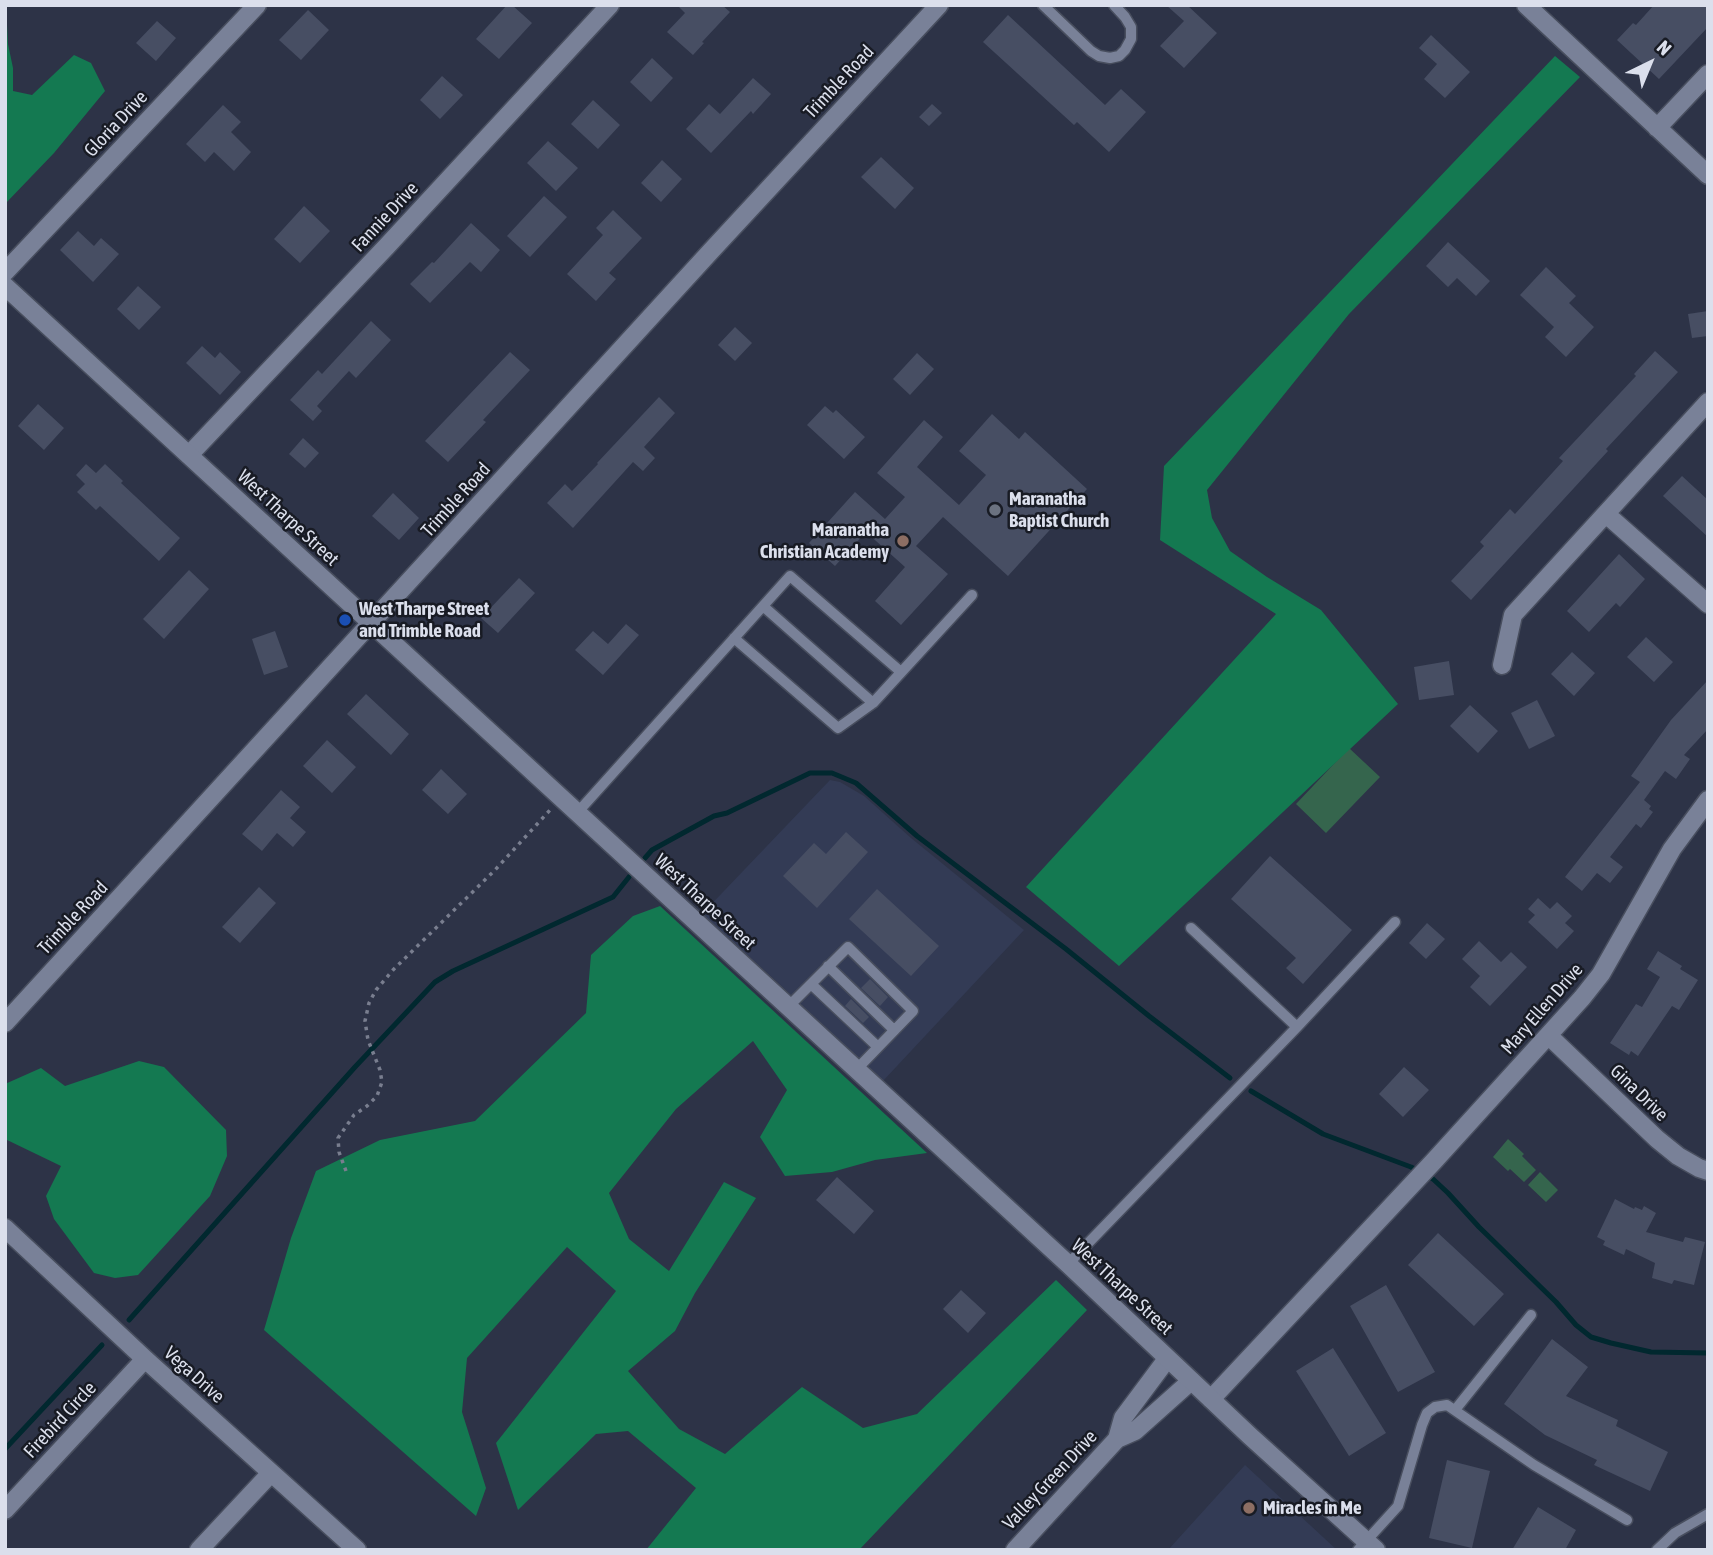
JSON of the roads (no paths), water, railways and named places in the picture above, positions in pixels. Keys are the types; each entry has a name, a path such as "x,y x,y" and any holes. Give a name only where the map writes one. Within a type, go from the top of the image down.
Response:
{"street":[{"name":"Gloria Drive","path":"5,272 257,5"},
{"name":"Fannie Drive","path":"188,455 387,246 610,5"},
{"name":"Trimble Road","path":"5,1023 939,5"},
{"path":"1525,5 1708,175"},
{"path":"1657,128 1708,74"},
{"name":"West Tharpe Street","path":"5,286 1068,1264 1366,1547"},
{"path":"1502,665 1513,615 1708,402"},
{"path":"1606,514 1708,604"},
{"name":"Mary Ellen Drive","path":"1211,1399 1416,1181 1582,998 1601,974 1672,849 1708,800"},
{"name":"Gina Drive","path":"1549,1036 1657,1139 1678,1156 1708,1171"},
{"name":"Vega Drive","path":"5,1228 145,1359 358,1550"},
{"name":"Firebird Circle","path":"5,1510 145,1359"},
{"name":"Valley Green Drive","path":"1117,1439 1123,1418 1167,1359"},
{"name":"Valley Green Drive","path":"1015,1550 1117,1439 1135,1431 1191,1381"},
{"path":"199,1550 271,1472"}],"lane":[{"path":"1043,5 1091,51 1099,57 1110,58 1119,56 1125,50 1131,39 1132,27 1114,5"},
{"path":"577,813 790,576 901,672"},
{"path":"734,638 838,729 873,703 972,595"},
{"path":"763,606 873,703"},
{"path":"1068,1264 1395,922"},
{"path":"1191,928 1297,1027"},
{"path":"788,1007 848,947 914,1011 856,1070"},
{"path":"828,967 894,1030"},
{"path":"811,984 878,1047"},
{"path":"1455,1410 1531,1315"},
{"path":"1366,1547 1398,1506 1427,1413 1435,1407 1447,1405 1534,1465 1627,1520"},
{"path":"1657,1550 1675,1533 1708,1514"}],"waterway":[{"path":"645,858 652,850 714,816 727,813 810,773 832,773 856,783 917,836 1230,1078"},
{"path":"129,1320 355,1067 435,982 453,971 613,897 629,877"},
{"path":"1251,1091 1323,1134 1411,1167 1433,1179 1576,1325 1591,1337 1651,1352 1708,1353"},
{"path":"5,1449 102,1345"}],"place":[{"name":"Maranatha Baptist Church","path":"995,510"},
{"name":"Maranatha Christian Academy","path":"903,541"},
{"name":"West Tharpe Street and Trimble Road","path":"345,620"},
{"name":"Miracles in Me","path":"1249,1508"}]}
